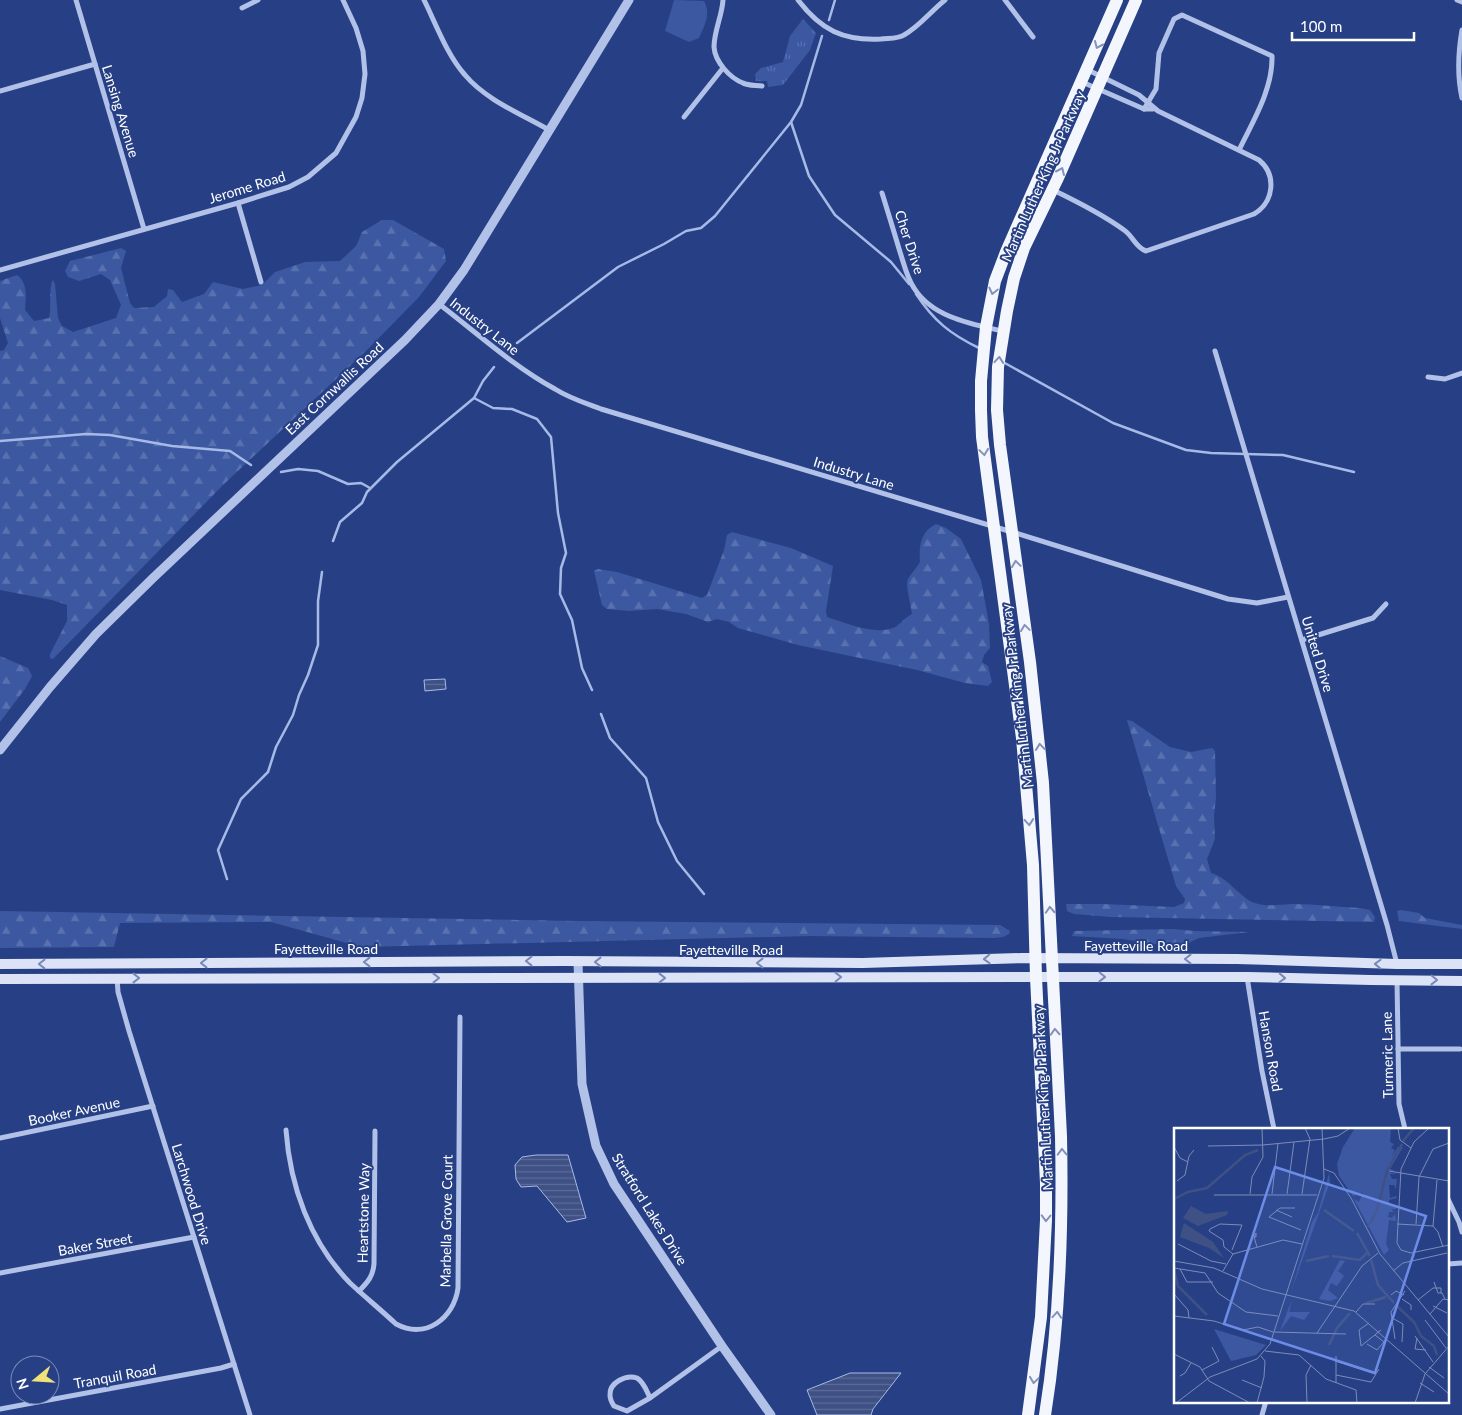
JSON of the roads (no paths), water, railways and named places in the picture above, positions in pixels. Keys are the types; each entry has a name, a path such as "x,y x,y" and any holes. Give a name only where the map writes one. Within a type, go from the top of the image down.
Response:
{"main road":[{"name":"Martin Luther King Jr Parkway","path":"1028,1415 1040,1317 1046,1220 1032,865 1022,738 982,437 981,381 986,327 995,281 1117,0"},
{"name":"Martin Luther King Jr Parkway","path":"1045,1415 1057,1323 1062,1188 1053,977 1043,783 1033,688 997,410 998,367 1014,278 1024,248 1098,89 1136,0"},
{"name":"Fayetteville Road","path":"0,964 863,963 1052,958 1237,959 1462,964"},
{"name":"Fayetteville Road","path":"0,979 1247,977 1462,981"}],"street":[{"name":"Lansing Avenue","path":"76,0 144,229"},
{"path":"242,8 258,0"},
{"name":"Jerome Road","path":"0,270 238,203 289,187 308,177 336,153 356,117 362,98 365,74 363,51 356,28 343,0"},
{"path":"424,0 443,40 466,77 498,101 549,130"},
{"name":"East Cornwallis Road","path":"0,750 50,687 96,634 405,340 439,304 464,270 629,0"},
{"path":"723,0 714,47 715,53 723,68 734,78 744,84 762,86"},
{"path":"798,0 806,11 822,25 840,34 858,39 901,37 945,0"},
{"path":"1005,0 1033,37"},
{"path":"1456,0 1462,2"},
{"path":"1144,108 1156,88 1159,53 1174,19 1182,15 1272,56 1269,78 1261,106 1239,150"},
{"path":"1462,30 1458,54 1458,71 1462,98"},
{"path":"0,91 95,64"},
{"path":"684,117 723,68"},
{"path":"1087,69 1139,95 1148,101 1153,109"},
{"path":"1052,190 1101,215 1126,231 1141,250 1150,251 1254,214 1269,199 1271,193 1272,184 1270,176 1263,164 1239,150 1153,109 1144,108 1081,82"},
{"name":"Cher Drive","path":"882,193 904,266 914,290 937,310 962,321 1003,331"},
{"path":"238,203 261,282"},
{"name":"Industry Lane","path":"439,304 522,369 571,398 610,412 1012,532 1228,600 1258,603 1288,598"},
{"name":"United Drive","path":"1215,351 1387,925 1397,964"},
{"path":"1428,377 1446,379 1462,373"},
{"path":"1302,640 1373,618 1386,604"},
{"name":"Stratford Lakes Drive","path":"578,962 582,1084 596,1146 614,1184 722,1346 771,1415"},
{"name":"Hanson Road","path":"1247,977 1262,1071 1274,1128"},
{"name":"Larchwood Drive","path":"117,978 118,992 250,1415"},
{"name":"Turmeric Lane","path":"1397,980 1398,1104 1405,1128"},
{"name":"Marbella Grove Court","path":"286,1130 291,1172 297,1193 310,1225 327,1255 359,1291 396,1324 404,1328 424,1329 434,1325 454,1306 458,1288 460,1018"},
{"path":"1398,1049 1460,1049"},
{"name":"Booker Avenue","path":"0,1138 153,1106"},
{"name":"Heartstone Way","path":"359,1291 370,1280 374,1264 375,1131"},
{"path":"1450,1203 1460,1222 1462,1232"},
{"name":"Baker Street","path":"0,1273 194,1237"},
{"path":"650,1398 645,1387 638,1379 629,1377 618,1381 611,1388 610,1396 614,1406 627,1411 650,1398 722,1346"},
{"name":"Tranquil Road","path":"0,1409 234,1364"},
{"path":"1262,1415 1266,1402"}],"waterway":[{"path":"829,20 835,0"},
{"path":"517,343 618,267 686,231 701,228 715,216 791,122 801,105 822,36"},
{"path":"791,122 809,176 835,215 891,262 909,284"},
{"path":"916,294 929,312 943,326 979,348"},
{"path":"1003,362 1113,423 1186,450 1211,453 1283,455 1354,472"},
{"path":"333,541 340,522 362,503 367,492 397,462 474,398 483,381 494,367"},
{"path":"474,398 493,408 512,409 537,419 551,437 558,513 566,553 561,568 560,594 572,620 582,668 592,690"},
{"path":"0,441 86,434 110,435 172,446 230,451 251,465"},
{"path":"281,472 298,469 318,471 348,484 361,483 370,488"},
{"path":"227,879 218,850 241,799 268,772 276,747 293,715 318,645 318,601 322,572"},
{"path":"601,714 610,738 646,778 658,822 677,861 704,894"}]}
